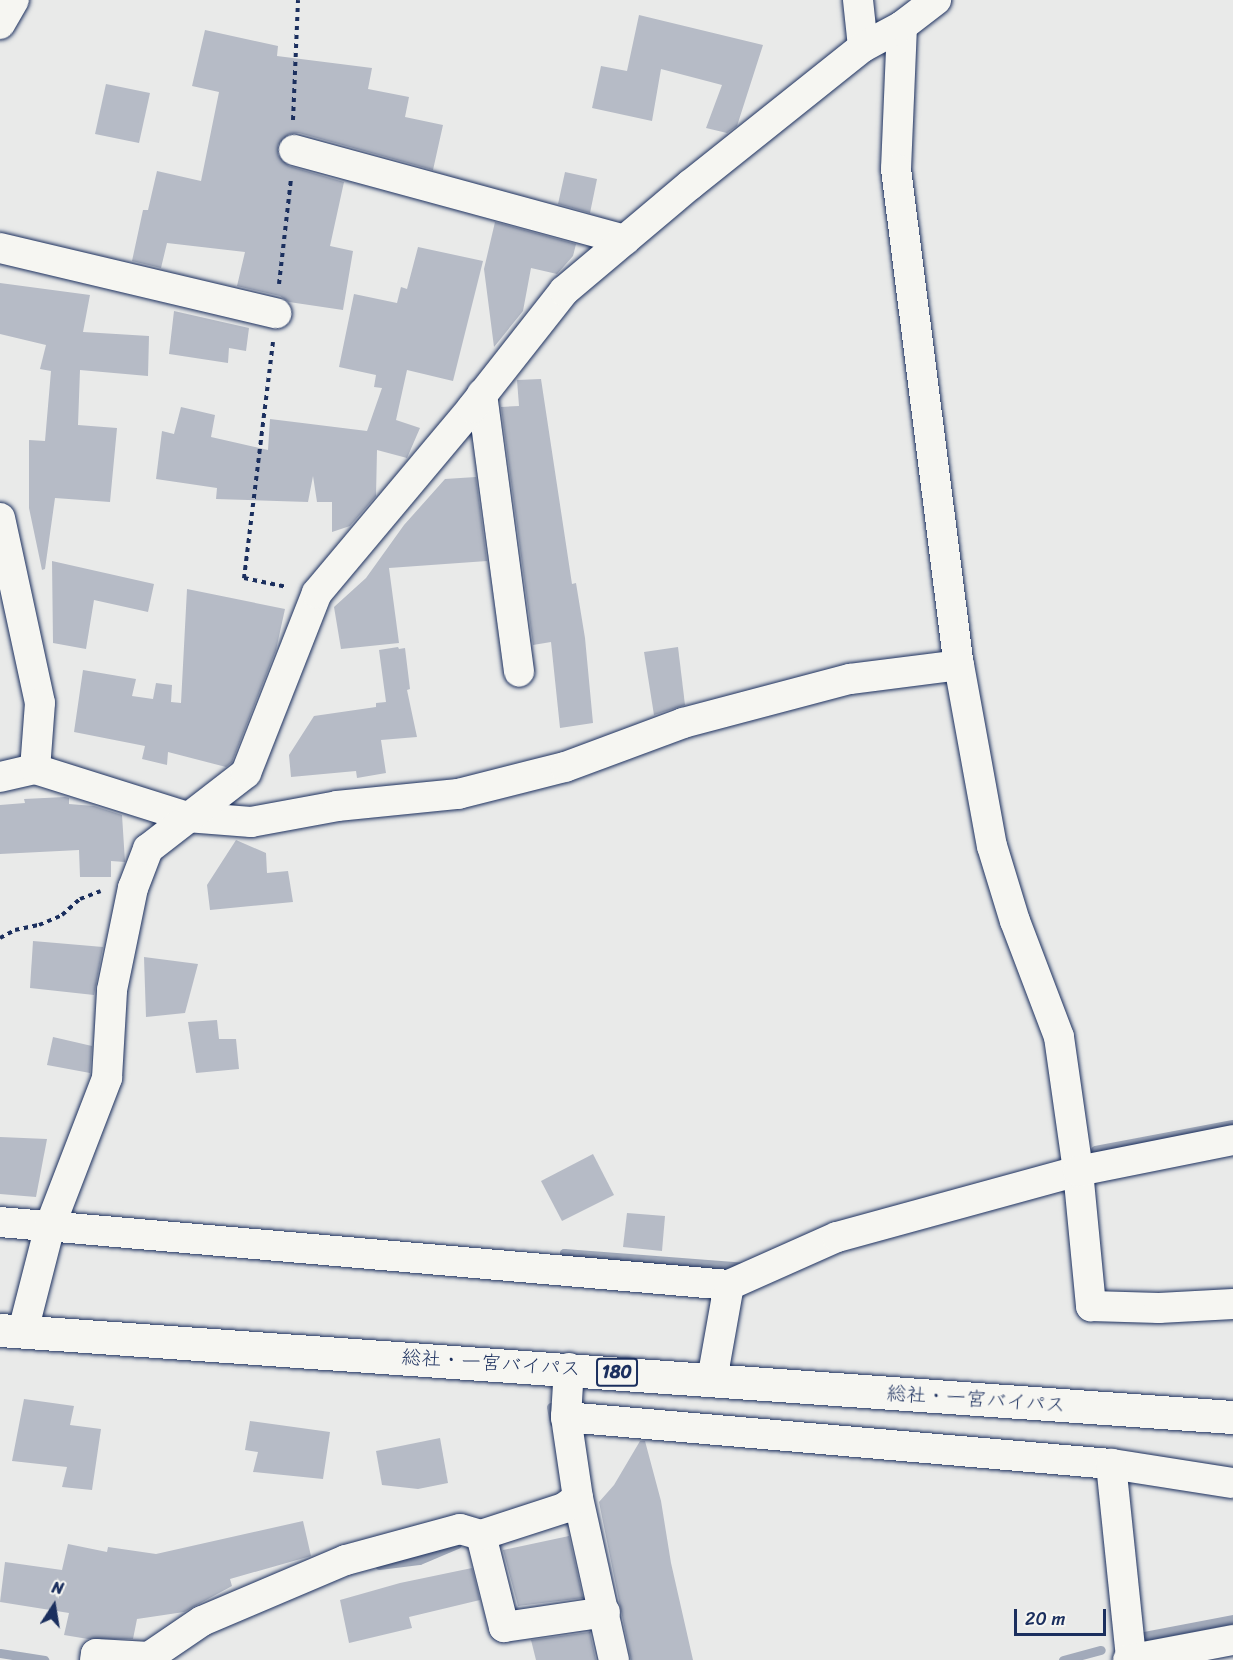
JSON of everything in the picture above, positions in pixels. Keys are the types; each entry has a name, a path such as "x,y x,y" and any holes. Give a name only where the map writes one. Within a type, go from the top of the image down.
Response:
{"highway":[{"name":"総社・一宮バイパス","path":"11,1331 569,1368 1233,1417"}],"street":[{"path":"0,24 14,0"},
{"path":"858,0 863,47"},
{"path":"11,1331 107,1078 112,990 133,888 148,849 246,773 317,593 564,291 863,47 902,26 936,0"},
{"path":"902,26 896,169 959,665 992,846 1015,921 1059,1037 1078,1171 1091,1306 1159,1308 1233,1304"},
{"path":"294,150 625,240"},
{"path":"0,248 276,313"},
{"path":"482,394 519,672"},
{"path":"0,518 40,703 35,769"},
{"path":"0,777 35,769 187,817 251,822 337,806 458,794 565,766 683,723 850,679 959,665"},
{"path":"0,1222 729,1285 837,1237 1078,1171 1233,1140"},
{"path":"712,1380 729,1285"},
{"path":"569,1368 566,1417 578,1498 614,1660"},
{"path":"566,1417 1111,1464 1233,1483"},
{"path":"1111,1464 1129,1660 1233,1640"},
{"path":"95,1660 96,1654 149,1657 202,1621 346,1560 460,1529 477,1534 564,1508 578,1498"},
{"path":"477,1534 504,1627 605,1612"}],"path":[{"path":"276,313 244,578 317,593"},
{"path":"0,938 15,930 39,925 62,915 80,899 116,886 133,888"}],"building":[{"path":"639,15 763,45 737,126 727,133 706,128 722,85 661,69 652,121 592,108 601,66 627,71"},
{"path":"205,30 278,46 277,56 372,68 368,89 409,97 405,117 443,125 433,170 299,133 289,134 278,145 278,155 289,166 344,182 330,246 353,251 343,310 289,302 280,296 237,286 245,252 167,243 161,268 132,261 143,210 148,210 157,171 201,181 219,92 192,86"},
{"path":"106,84 150,93 139,143 95,134"},
{"path":"565,172 597,179 590,213 558,204"},
{"path":"495,222 576,244 573,256 557,274 531,268 523,311 494,347 484,269"},
{"path":"418,247 483,261 453,381 407,370 396,420 420,428 407,458 377,450 376,496 350,526 332,532 332,502 317,502 313,476 308,502 216,499 217,488 156,479 162,431 174,434 181,407 215,415 211,437 268,450 270,419 367,431 382,388 374,387 376,375 339,367 354,294 397,303 401,287 407,289"},
{"path":"0,283 90,295 83,332 149,336 148,376 80,370 78,425 117,428 110,502 55,498 45,569 42,570 29,508 29,440 45,441 51,371 40,369 46,345 0,334"},
{"path":"174,311 249,328 246,351 229,348 228,363 169,354"},
{"path":"541,379 572,584 576,583 585,638 593,723 560,728 551,642 533,645 501,407 519,406 517,380"},
{"path":"476,477 487,561 389,568 399,643 341,649 334,607 366,578 404,525 445,479"},
{"path":"52,561 154,584 148,612 94,600 86,649 53,643"},
{"path":"187,589 285,609 276,650 232,762 226,767 168,752 167,765 142,759 145,746 74,732 83,670 136,679 132,696 153,699 156,683 172,685 171,702 181,703"},
{"path":"398,647 399,649 405,648 410,689 407,690 417,737 381,740 386,773 357,778 356,771 291,777 289,755 314,716 376,707 376,703 386,702 379,650"},
{"path":"678,647 685,705 654,715 644,652"},
{"path":"69,798 69,804 94,806 122,815 125,862 111,861 111,877 80,877 79,850 0,854 0,805 25,803 24,799"},
{"path":"236,840 266,853 267,873 288,871 293,902 210,910 207,885"},
{"path":"33,941 103,947 94,995 30,988"},
{"path":"144,957 198,964 185,1013 146,1017"},
{"path":"217,1020 219,1039 236,1039 239,1069 196,1073 188,1022"},
{"path":"53,1037 92,1046 90,1073 47,1065"},
{"path":"0,1137 47,1139 36,1197 0,1194"},
{"path":"593,1154 614,1195 562,1221 541,1181"},
{"path":"627,1213 665,1216 662,1251 623,1247"},
{"path":"24,1399 74,1406 70,1425 101,1429 92,1490 62,1487 67,1467 12,1461"},
{"path":"250,1421 330,1432 323,1479 253,1472 258,1452 245,1450"},
{"path":"440,1438 448,1483 418,1489 382,1485 376,1451"},
{"path":"640,1441 645,1441 661,1501 671,1563 693,1660 631,1660 599,1502 614,1485"},
{"path":"303,1521 311,1556 230,1579 232,1586 184,1612 137,1619 133,1639 88,1639 64,1635 69,1613 0,1602 5,1562 62,1570 68,1544 107,1552 108,1547 156,1554"},
{"path":"569,1536 583,1598 518,1606 503,1550"},
{"path":"472,1568 480,1600 409,1617 412,1628 349,1643 340,1600 400,1583"},
{"path":"590,1632 596,1660 536,1660 531,1640"}],"waterway":[{"path":"1095,1150 1233,1124"},
{"path":"564,1257 564,1253 746,1267"},
{"path":"551,1407 554,1423"},
{"path":"379,1565 419,1560 457,1544"},
{"path":"1139,1637 1233,1619"},
{"path":"1063,1660 1101,1650"},
{"path":"0,1653 44,1660"}]}
